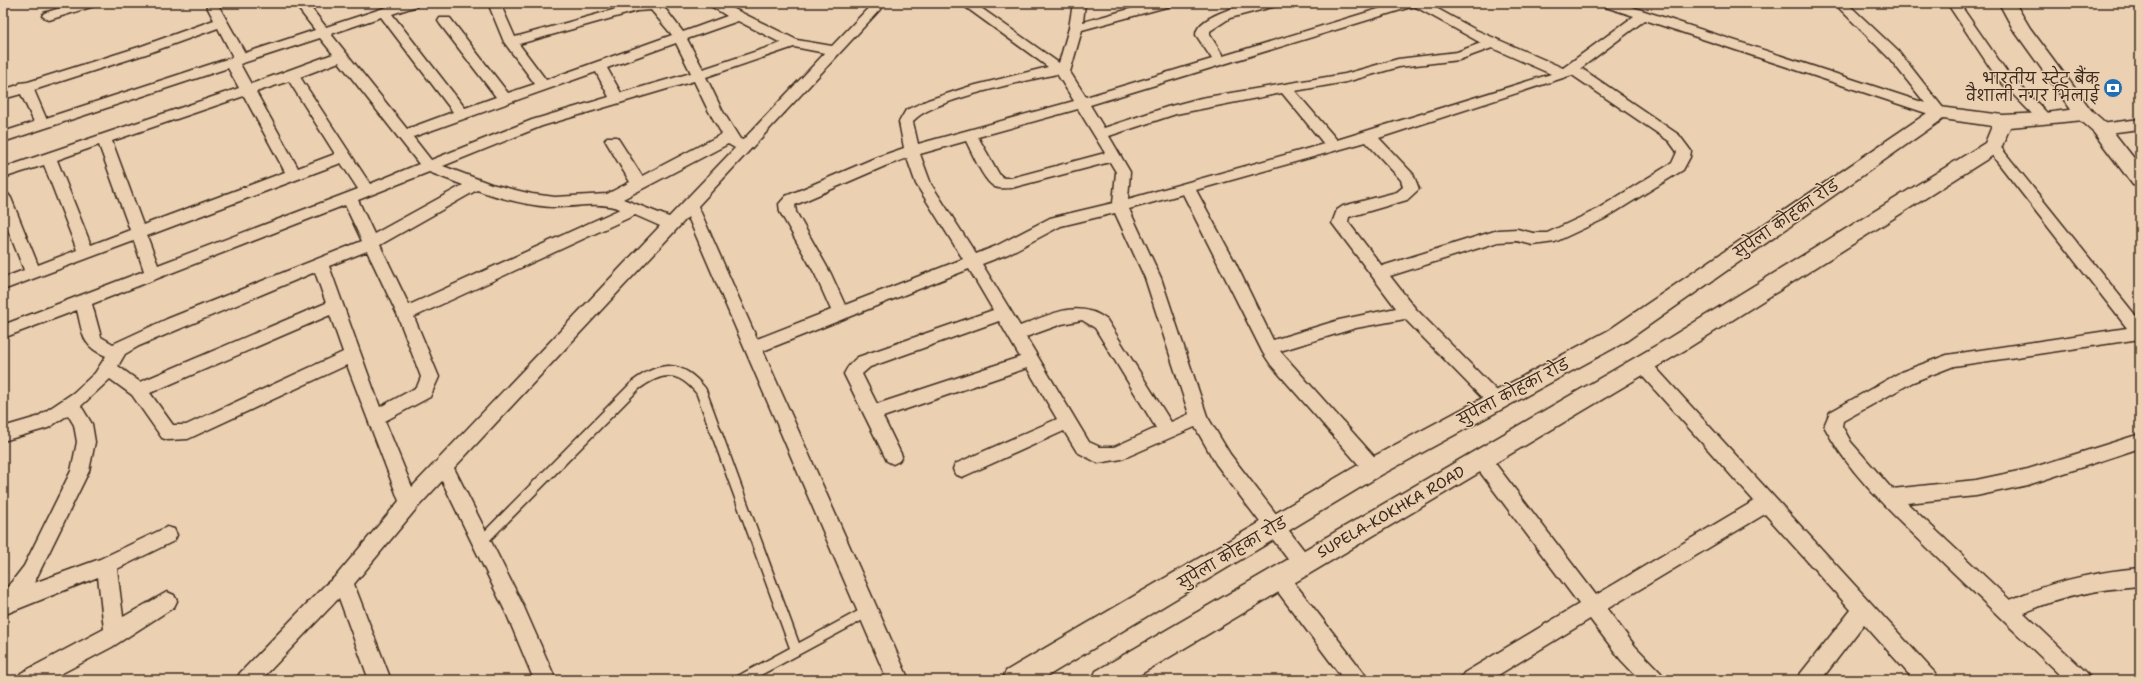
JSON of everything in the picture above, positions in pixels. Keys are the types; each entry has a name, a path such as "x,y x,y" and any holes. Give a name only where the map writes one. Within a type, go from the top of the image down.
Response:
{"street":[{"path":"49,16 89,3"},
{"path":"211,3 221,22 237,60 247,90 294,175"},
{"path":"300,3 428,166 476,184 532,199 555,202 610,199 620,202 633,210 672,225"},
{"path":"3,138 323,32 376,10 412,3"},
{"path":"494,3 511,42 544,85"},
{"path":"712,3 793,43 834,51"},
{"path":"247,680 337,587 409,503 880,3"},
{"path":"966,3 1061,71 1082,103 1123,172 1120,206 1153,278 1199,417 1223,459 1303,564"},
{"path":"1061,71 1076,28 1079,3"},
{"path":"1076,28 1165,3"},
{"path":"1220,61 1203,35 1203,30 1207,25 1228,16 1271,3"},
{"path":"1380,273 1498,236 1517,235 1533,239 1549,238 1599,215 1678,166 1683,157 1684,151 1674,138 1568,72 1491,44 1461,29 1418,3"},
{"path":"1607,3 1646,14 1940,113 2003,121 2045,119 2084,114"},
{"path":"1840,3 1895,56 1940,113"},
{"path":"1953,3 2002,75 2045,119"},
{"path":"2007,3 2022,29 2084,114 2101,129 2140,180"},
{"path":"841,314 820,269 788,212 788,204 791,200 880,162 912,151 1082,103 1405,4"},
{"path":"511,42 634,5 650,5 660,10 679,39 699,74 709,98 735,143 746,145"},
{"path":"376,10 462,114"},
{"path":"753,348 1002,250 1056,222 1120,206 1369,136 1568,72 1646,14"},
{"path":"404,135 599,65 679,39 740,16"},
{"path":"445,21 505,99"},
{"path":"3,95 25,86 144,50 221,22"},
{"path":"3,332 367,191 537,123 699,74 793,43"},
{"path":"1100,134 1172,110 1346,78 1398,63 1459,56 1491,44"},
{"path":"3,173 292,75 341,56"},
{"path":"599,65 617,99"},
{"path":"1061,71 973,90 911,112 906,122 912,151 924,184 973,262 1067,422 1083,446 1098,456 1116,454 1199,417"},
{"path":"292,75 367,191"},
{"path":"25,86 42,125"},
{"path":"1286,89 1334,146"},
{"name":"सुपेला कोहका रोड","path":"1016,680 1275,528 1373,468 1616,336 1940,113"},
{"path":"2003,121 1993,147 2140,333"},
{"path":"2101,129 2140,124"},
{"path":"970,135 993,177 1000,183 1011,183 1113,156"},
{"path":"610,199 731,136"},
{"path":"1369,136 1408,178 1411,189 1402,196 1348,210 1342,214 1340,223 1409,312 1496,401"},
{"path":"104,138 153,273"},
{"path":"612,140 639,184"},
{"name":"SUPELA-KOKHKA ROAD","path":"1106,680 1677,344 1993,147"},
{"path":"3,284 138,232 344,156"},
{"path":"48,157 86,252"},
{"path":"3,434 42,423 80,396 108,368 117,353 133,341 173,323 371,243 476,184"},
{"path":"1187,187 1227,262 1261,335 1269,348 1300,388 1373,468"},
{"path":"3,198 8,227 33,273"},
{"path":"349,198 405,314 430,377 429,383 424,392 375,418"},
{"path":"690,205 898,680"},
{"path":"405,314 633,210"},
{"path":"320,264 375,418 409,503"},
{"path":"83,301 93,340 99,346 117,353"},
{"path":"138,390 336,306"},
{"path":"1269,348 1342,324 1409,312"},
{"path":"893,456 853,374 859,365 1003,313"},
{"path":"1016,334 1073,315 1088,316 1096,320 1101,324 1167,431"},
{"path":"2075,679 1888,497 1837,435 1833,426 1836,417 1907,377 1953,360 2140,333"},
{"path":"108,368 138,390 156,413 168,433 179,434 188,432 353,355"},
{"path":"872,413 1031,360"},
{"path":"1642,364 1928,680"},
{"path":"4,605 31,572 80,471 86,442 80,396"},
{"path":"962,469 1067,422"},
{"path":"1888,497 1976,488 2028,477 2140,441"},
{"path":"1481,459 1592,607 1628,652 1654,680"},
{"path":"444,467 482,540 516,612 544,680"},
{"path":"1471,680 1767,503"},
{"path":"4,605 107,565 167,535"},
{"path":"107,565 115,634"},
{"path":"1279,578 1357,680"},
{"path":"2006,611 2044,594 2078,584 2138,580"},
{"path":"337,587 380,680"},
{"path":"28,680 115,634 167,601"},
{"path":"1808,680 1864,609"}],"lane":[{"path":"482,540 636,385 648,376 658,372 677,372 686,375 695,382 701,391 796,650"},
{"path":"741,680 867,612"}],"place":[{"name":"भारतीय स्टेट बैंक वैशाली नगर भिलाई","path":"2113,88"}]}
